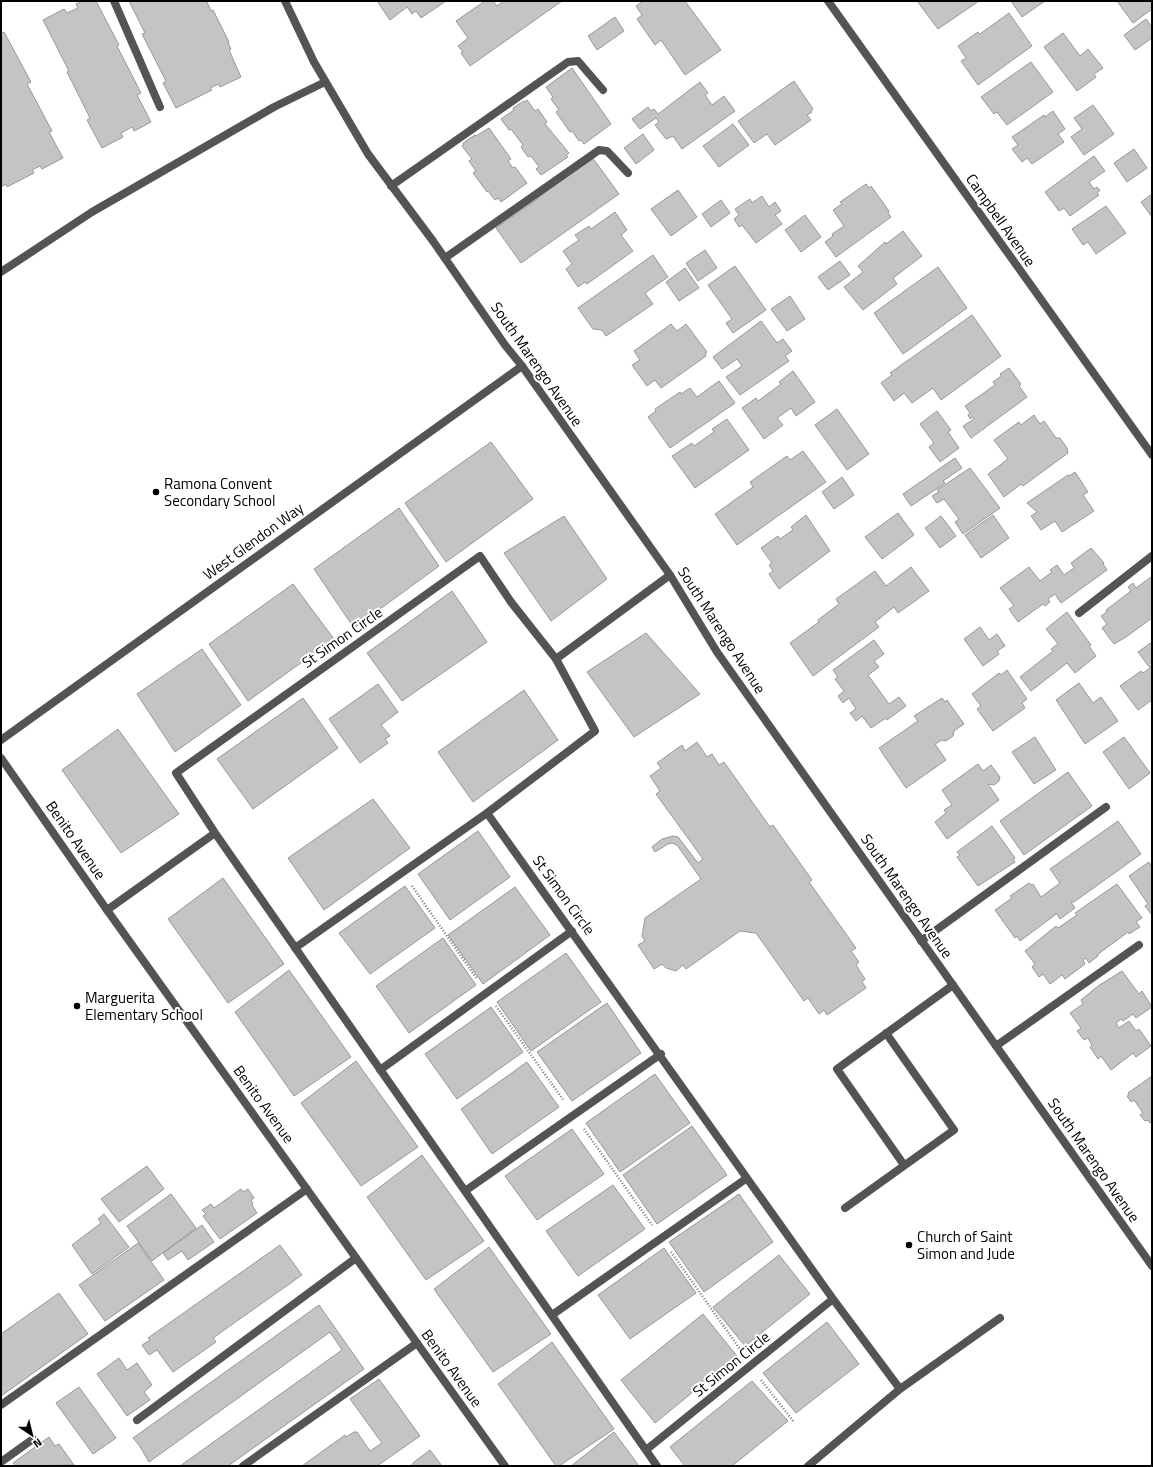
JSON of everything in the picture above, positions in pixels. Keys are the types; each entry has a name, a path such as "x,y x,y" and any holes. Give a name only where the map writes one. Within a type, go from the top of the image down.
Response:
{"street":[{"path":"114,1 160,107"},
{"name":"South Marengo Avenue","path":"285,1 325,82 368,154 445,258 505,345 522,366 670,575 716,652 1152,1266"},
{"name":"Campbell Avenue","path":"828,1 1152,455"},
{"path":"391,186 568,62 578,61 603,90"},
{"path":"1,272 92,212 274,107 325,82"},
{"path":"445,258 599,150 607,151 628,173"},
{"name":"West Glendon Way","path":"1,740 522,366"},
{"name":"St Simon Circle","path":"657,1466 215,833 176,772 480,556 511,602 556,659 595,731 487,812 661,1054 747,1178 900,1389"},
{"path":"1079,614 1152,556"},
{"path":"556,659 670,575"},
{"name":"Benito Avenue","path":"1,758 107,910 505,1466"},
{"path":"921,941 1106,807"},
{"path":"295,948 487,812"},
{"path":"107,910 215,833"},
{"path":"380,1070 572,931"},
{"path":"996,1046 1139,945"},
{"path":"904,1165 837,1069 953,986"},
{"path":"845,1208 954,1130 886,1033"},
{"path":"465,1191 661,1054"},
{"path":"552,1315 747,1178"},
{"path":"1,1405 307,1189"},
{"path":"137,1420 356,1258"},
{"name":"St Simon Circle","path":"646,1450 834,1299"},
{"path":"808,1466 900,1389 1000,1318"},
{"path":"243,1466 417,1343"},
{"path":"1,1462 33,1439"}],"path":[{"path":"408,881 477,979"},
{"path":"494,1002 566,1105"},
{"path":"583,1127 653,1227"},
{"path":"668,1248 740,1349"},
{"path":"758,1377 794,1422"}],"building":[{"path":"83,1 96,1 119,45 117,46 141,93 137,95 151,122 134,131 132,127 121,133 123,137 102,148 87,120 90,118 67,72 69,71 43,20 64,9 67,13 78,8 76,4"},
{"path":"129,1 209,1 207,2 211,11 213,10 229,42 228,43 231,49 229,50 241,77 220,87 219,84 210,88 212,90 176,108 163,83 166,81 142,34 145,33"},
{"path":"377,1 446,1 421,18 416,11 412,14 407,7 390,20"},
{"path":"485,1 493,1 497,6 504,1 562,1 470,66 461,53 463,52 458,46 468,38 456,21"},
{"path":"643,1 685,1 721,50 685,75 661,40 655,45 637,19 642,15 636,6"},
{"path":"917,1 979,1 938,29"},
{"path":"1011,1 1045,1 1022,17"},
{"path":"1117,1 1152,1 1152,9 1133,23"},
{"path":"1009,13 1032,46 978,85 961,61 966,58 958,46 978,32 980,34"},
{"path":"615,17 624,31 597,50 588,36"},
{"path":"1146,19 1152,27 1152,38 1135,50 1124,35"},
{"path":"4,32 31,82 27,84 52,131 49,132 63,158 42,169 40,166 32,170 34,173 7,187 6,184 1,187 1,34"},
{"path":"1063,33 1080,56 1088,49 1103,68 1094,74 1096,77 1077,91 1044,47"},
{"path":"1031,62 1053,92 1007,125 997,112 994,114 981,97"},
{"path":"572,68 611,124 584,144 581,140 579,141 572,131 570,132 556,112 559,110 551,99 553,97 546,87"},
{"path":"794,81 813,109 811,110 812,112 807,115 811,120 775,145 767,134 754,143 738,121"},
{"path":"700,82 708,93 705,95 712,105 724,96 735,111 682,149 673,136 666,139 655,125 659,122 656,118 640,129 632,119 648,107 651,111 654,109 658,114"},
{"path":"527,100 535,111 538,109 547,122 545,124 569,153 566,155 568,157 541,175 536,169 539,167 531,156 528,157 521,147 523,145 501,119 514,110 513,108"},
{"path":"1093,105 1114,134 1084,155 1071,137 1082,129 1074,118"},
{"path":"1053,111 1065,129 1058,134 1064,142 1032,164 1027,158 1022,162 1012,149 1018,145 1012,137 1044,115 1045,117"},
{"path":"733,124 749,145 719,167 703,146"},
{"path":"489,128 511,159 508,161 513,168 515,167 527,183 501,202 498,198 495,200 488,191 487,192 473,173 476,171 469,161 472,159 462,146 464,144 463,143 475,135 476,136"},
{"path":"643,134 654,150 636,164 624,148"},
{"path":"1134,149 1147,168 1127,182 1114,163"},
{"path":"1094,156 1105,171 1089,182 1094,189 1097,187 1100,190 1097,193 1099,195 1070,216 1064,208 1059,211 1045,192"},
{"path":"592,157 619,194 521,263 496,228 539,198 538,195"},
{"path":"866,184 869,188 871,186 889,211 888,213 891,217 836,257 825,242 833,236 832,234 844,226 833,210 842,204 840,202"},
{"path":"678,190 697,217 671,236 651,209"},
{"path":"1152,194 1152,217 1141,202"},
{"path":"762,196 769,207 775,202 781,211 775,215 782,224 756,243 742,225 739,227 734,219 739,215 735,209 750,199 752,203"},
{"path":"721,200 730,213 711,227 702,214"},
{"path":"1106,206 1126,233 1096,254 1088,242 1083,245 1072,229"},
{"path":"615,212 627,230 621,235 633,251 587,284 585,282 578,287 566,269 572,264 563,251 579,240 575,235 589,226 591,229"},
{"path":"805,215 821,237 801,252 785,230"},
{"path":"903,231 922,256 893,278 897,284 863,310 844,287 863,272 858,266 885,242 886,244"},
{"path":"705,250 717,268 698,281 686,263"},
{"path":"653,255 668,277 645,293 653,304 606,336 602,330 593,329 578,308"},
{"path":"840,261 850,275 828,290 818,277"},
{"path":"735,266 766,310 733,333 726,323 732,319 708,285"},
{"path":"938,267 967,308 903,354 874,313"},
{"path":"685,268 699,288 679,301 666,282"},
{"path":"790,296 805,319 787,331 771,309"},
{"path":"972,315 1001,356 941,400 933,388 912,403 904,393 894,401 881,383 892,375 890,373"},
{"path":"761,321 777,343 783,339 792,351 785,356 789,361 740,395 726,377 742,366 737,359 722,369 713,357"},
{"path":"671,324 677,331 686,324 707,352 705,354 706,356 661,388 655,380 647,386 632,365 640,360 634,351"},
{"path":"1009,368 1021,384 1019,386 1027,397 971,438 963,426 974,419 973,417 970,419 968,415 970,413 965,406 995,385 993,382 1001,376 1000,374"},
{"path":"793,371 815,402 796,416 791,408 777,418 783,425 764,439 742,408 756,398 758,401 781,384 779,382"},
{"path":"719,381 735,403 670,448 648,417 656,411 655,409 680,392 681,394 690,388 697,397"},
{"path":"837,409 869,454 847,470 815,425"},
{"path":"937,411 951,430 948,432 959,448 940,462 929,447 934,443 920,424"},
{"path":"1034,415 1040,424 1044,421 1056,438 1060,438 1067,448 1068,453 1023,486 1021,484 1004,497 988,474 1008,459 994,440 1019,422 1021,425"},
{"path":"727,419 749,450 695,488 672,456 692,443 694,446 714,432 712,429"},
{"path":"491,442 533,499 446,562 405,503"},
{"path":"803,451 826,482 737,545 715,514 753,487 750,482 787,456 790,460"},
{"path":"955,458 962,468 943,481 945,483 911,506 903,494"},
{"path":"970,468 1000,508 963,534 955,522 959,519 944,499 937,503 932,496 939,492 937,490"},
{"path":"1075,472 1088,492 1083,495 1094,511 1062,532 1055,521 1041,530 1031,516 1037,512 1027,503 1068,475 1069,476"},
{"path":"842,477 854,495 834,509 822,492"},
{"path":"399,508 439,566 354,628 314,569"},
{"path":"898,513 914,535 882,559 865,537"},
{"path":"806,515 830,551 779,589 769,574 773,571 769,565 772,563 761,548 778,536 780,539 793,530 791,527"},
{"path":"993,515 1009,538 981,558 965,535"},
{"path":"564,516 607,579 551,621 504,553"},
{"path":"941,516 956,536 940,548 925,528"},
{"path":"1091,548 1104,563 1103,564 1107,570 1061,603 1055,594 1048,599 1050,602 1045,606 1043,604 1018,622 1009,609 1014,606 1000,588 1029,567 1040,581 1052,572 1050,570 1057,565 1064,575 1074,568 1071,563"},
{"path":"911,567 929,591 898,613 894,607 875,622 879,627 813,676 790,643 819,622 818,620 839,604 836,599 875,571 886,586"},
{"path":"1151,577 1152,618 1114,644 1102,628 1107,624 1101,616 1107,612 1106,610 1131,591 1128,587 1133,583 1136,588"},
{"path":"293,584 334,639 248,701 209,644"},
{"path":"452,591 487,642 402,701 367,653"},
{"path":"1067,612 1091,645 1089,646 1096,656 1075,673 1067,663 1031,691 1020,677 1053,651 1051,649 1058,644 1046,629"},
{"path":"980,627 989,640 997,634 1005,646 997,651 999,654 983,666 964,639"},
{"path":"646,633 700,694 634,737 587,672"},
{"path":"874,640 884,654 874,661 879,667 868,675 889,704 899,697 906,706 887,720 886,718 871,728 862,716 856,721 850,713 856,709 849,698 843,703 838,696 844,691 835,679 838,677 833,670"},
{"path":"1152,642 1152,700 1138,710 1120,686 1141,671 1143,673 1150,668 1138,652"},
{"path":"202,649 241,705 175,752 137,694"},
{"path":"1007,670 1027,699 1022,703 1025,708 993,731 977,709 981,706 972,694 999,673 1001,675"},
{"path":"1079,683 1093,703 1101,697 1118,721 1085,744 1056,700"},
{"path":"378,684 398,712 381,725 390,736 385,739 388,743 360,763 329,719"},
{"path":"524,690 558,740 473,802 438,752"},
{"path":"303,698 338,748 253,809 217,759"},
{"path":"942,698 945,702 947,700 964,724 954,731 953,736 946,741 942,740 935,744 946,760 906,788 879,748 918,721 914,716"},
{"path":"118,729 179,814 121,853 62,770"},
{"path":"1035,737 1056,770 1034,784 1012,752"},
{"path":"1124,737 1150,773 1129,789 1103,752"},
{"path":"697,742 707,757 712,754 719,765 724,762 770,827 773,825 812,880 809,882 856,948 851,951 859,962 856,965 865,979 862,982 866,988 827,1015 824,1010 819,1014 808,998 804,1001 756,933 740,931 686,969 683,965 676,971 666,968 662,964 654,969 638,945 645,941 642,936 645,918 701,879 677,845 672,843 668,844 655,852 652,847 662,839 673,836 678,837 698,863 703,859 656,794 660,791 650,776 661,768 657,763 682,745 685,751"},
{"path":"978,764 983,771 991,765 1000,777 999,781 994,785 988,784 999,800 947,839 935,822 946,813 944,810 952,805 942,790"},
{"path":"1068,772 1092,806 1024,855 1000,821"},
{"path":"373,799 410,848 324,910 288,858"},
{"path":"1118,821 1141,854 1074,902 1071,902 1075,908 1060,919 1056,913 1020,941 1017,936 1015,938 995,910 1012,898 1010,896 1029,883 1031,885 1033,884 1041,897 1060,883 1050,869"},
{"path":"992,826 1015,858 1013,859 1015,862 978,886 957,857 960,855 957,852"},
{"path":"478,831 510,877 450,920 418,874"},
{"path":"1149,862 1152,867 1152,915 1145,906 1148,904 1129,876"},
{"path":"223,878 284,964 228,1003 168,919"},
{"path":"1117,884 1142,918 1136,922 1140,927 1129,934 1128,932 1097,955 1098,956 1089,963 1086,958 1083,960 1085,964 1065,979 1062,975 1050,984 1043,974 1039,977 1032,967 1035,964 1025,951 1056,926 1058,928 1077,915 1075,913"},
{"path":"405,886 435,928 370,974 339,933"},
{"path":"515,887 550,935 483,984 448,935"},
{"path":"443,938 476,985 409,1033 376,986"},
{"path":"566,953 601,1002 531,1051 497,1002"},
{"path":"289,970 351,1057 294,1096 235,1012"},
{"path":"1122,971 1139,994 1142,991 1152,1007 1136,1018 1133,1014 1123,1021 1121,1019 1116,1023 1119,1028 1129,1021 1136,1031 1139,1029 1151,1046 1136,1057 1133,1053 1111,1070 1101,1056 1098,1059 1090,1047 1092,1045 1088,1038 1084,1040 1077,1031 1081,1028 1070,1013 1083,1004 1081,1000 1098,986"},
{"path":"607,1003 641,1053 572,1101 537,1052"},
{"path":"491,1007 523,1052 457,1099 425,1054"},
{"path":"356,1061 418,1147 361,1186 301,1103"},
{"path":"527,1062 559,1107 492,1154 461,1109"},
{"path":"655,1074 690,1123 620,1172 586,1123"},
{"path":"1152,1076 1152,1121 1150,1123 1148,1120 1145,1121 1140,1115 1143,1113 1134,1100 1131,1102 1127,1096 1129,1095 1128,1093"},
{"path":"692,1126 727,1175 657,1224 623,1175"},
{"path":"572,1129 604,1174 537,1220 505,1176"},
{"path":"422,1155 484,1241 426,1280 367,1197"},
{"path":"147,1166 164,1189 119,1222 101,1199"},
{"path":"613,1185 645,1229 578,1276 546,1231"},
{"path":"241,1189 243,1192 248,1189 254,1198 251,1200 252,1205 257,1213 220,1239 203,1216 206,1214 202,1210 211,1204 214,1208"},
{"path":"171,1194 196,1228 152,1261 127,1226"},
{"path":"739,1194 773,1242 704,1292 669,1242"},
{"path":"104,1214 129,1247 92,1274 72,1245 101,1223 98,1219"},
{"path":"202,1225 214,1242 188,1260 182,1251 168,1260 163,1253"},
{"path":"138,1243 164,1280 105,1321 79,1285"},
{"path":"280,1245 302,1275 213,1338 216,1342 173,1372 157,1350 149,1355 142,1345 150,1340 148,1338"},
{"path":"489,1247 551,1334 493,1372 434,1289"},
{"path":"664,1248 696,1293 630,1339 598,1295"},
{"path":"779,1255 810,1294 745,1346 713,1307"},
{"path":"59,1293 88,1334 1,1396 1,1334"},
{"path":"319,1305 364,1369 228,1466 180,1466 342,1350 330,1332 149,1462 133,1438"},
{"path":"703,1314 737,1356 655,1423 621,1380"},
{"path":"827,1322 859,1364 796,1413 763,1373"},
{"path":"552,1342 614,1429 559,1466 556,1466 498,1384"},
{"path":"119,1358 127,1370 137,1363 152,1385 144,1392 150,1400 127,1416 97,1374"},
{"path":"379,1379 420,1436 377,1466 302,1466 345,1435 346,1437 354,1432 357,1432 370,1451 382,1443 350,1399"},
{"path":"752,1381 788,1421 732,1466 685,1466 670,1447"},
{"path":"79,1387 116,1438 93,1454 56,1403"},
{"path":"614,1432 639,1466 571,1466"},
{"path":"49,1437 55,1446 59,1444 74,1465 16,1466 13,1463"},
{"path":"430,1450 442,1466 411,1466 414,1462"}],"place":[{"name":"Ramona Convent Secondary School","path":"156,492"},
{"name":"Marguerita Elementary School","path":"77,1006"},
{"name":"Church of Saint Simon and Jude","path":"909,1245"}]}
